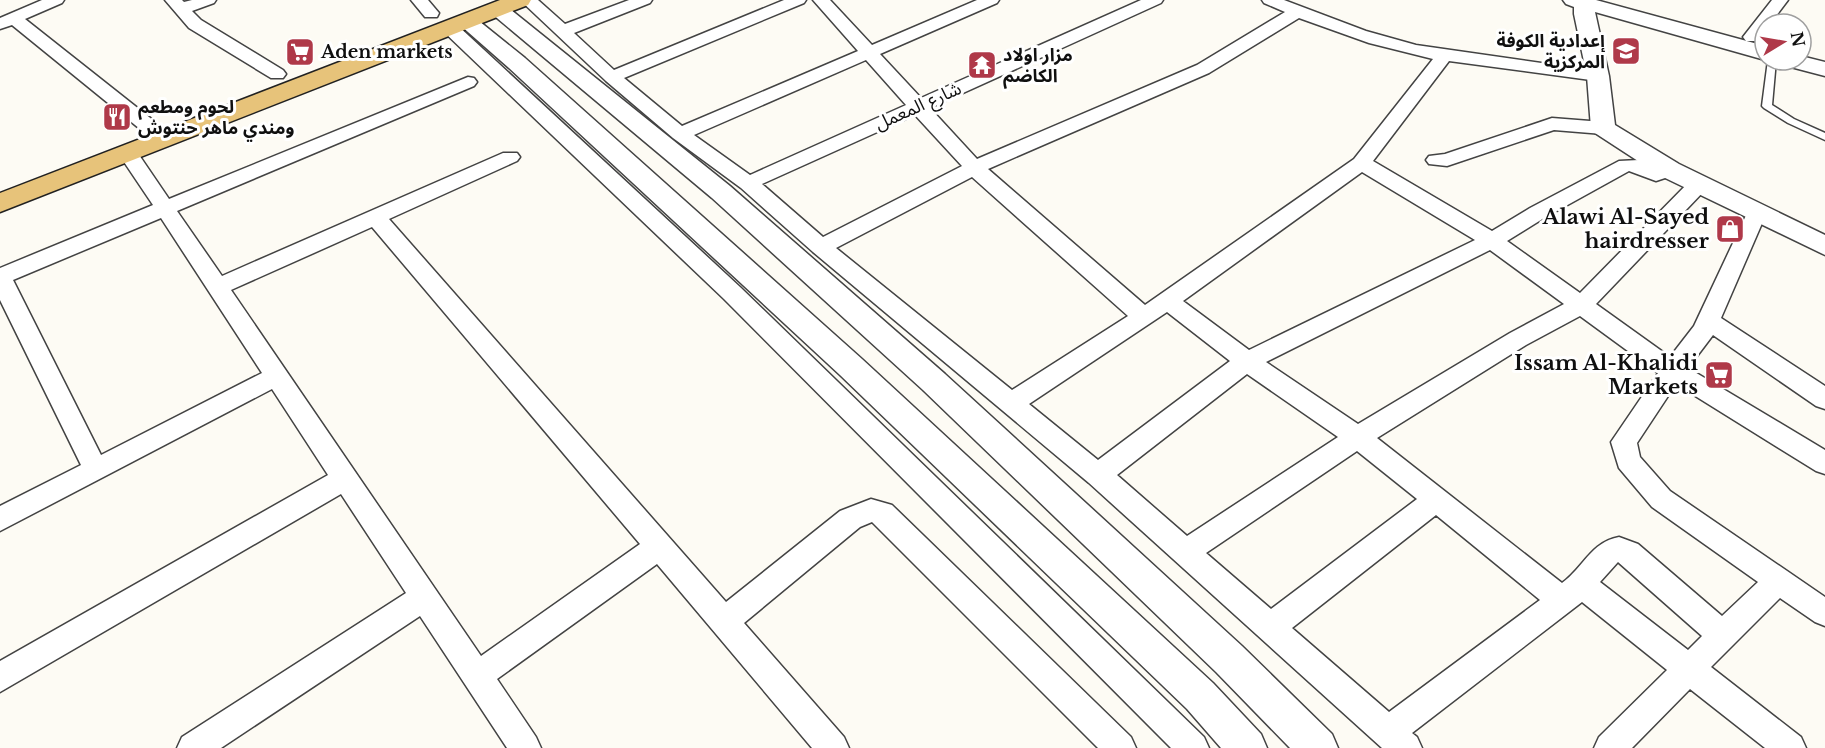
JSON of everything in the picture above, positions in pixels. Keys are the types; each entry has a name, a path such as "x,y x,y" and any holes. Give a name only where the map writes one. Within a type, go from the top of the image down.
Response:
{"main road":[{"path":"0,203 128,153 355,54 444,20 516,8"},
{"path":"0,183 277,74 355,54"}],"street":[{"path":"56,0 33,5 7,21 147,125"},
{"path":"177,4 208,0"},
{"path":"563,31 644,0"},
{"path":"612,77 798,0"},
{"path":"821,0 974,168 1144,317"},
{"path":"678,140 991,0"},
{"name":"شارع المعمل","path":"748,183 1155,0"},
{"path":"1270,0 1350,32 1392,44 1445,55 1598,76"},
{"path":"1620,0 1753,42"},
{"path":"1603,128 1598,76 1580,3 1753,42"},
{"path":"177,4 195,24 277,74"},
{"path":"516,8 563,31 678,140 721,192 934,382 1229,658 1318,748"},
{"path":"516,8 678,140 748,183 821,247 1098,475 1397,740 1572,593 1612,550 1619,549 1628,553 1723,635"},
{"path":"821,247 974,168 1203,69 1298,11"},
{"path":"444,20 851,367 1200,696 1247,748"},
{"path":"1012,403 1144,317 1361,163 1445,55"},
{"path":"96,470 0,277 468,82"},
{"path":"1436,160 1447,160 1552,124 1603,128 1670,170 1825,246"},
{"path":"128,153 523,747"},
{"path":"218,287 510,157"},
{"path":"1361,163 1492,242 1673,371 1825,463"},
{"path":"1098,475 1247,361 1437,266 1492,242 1537,213 1626,165 1640,166 1656,175 1670,170"},
{"path":"624,175 732,293 1193,748"},
{"path":"1184,553 1358,437 1518,339 1580,306 1699,183"},
{"path":"1756,214 1709,321 1624,442 1628,461 1660,500 1825,613"},
{"path":"375,217 833,748"},
{"path":"1168,300 1247,361 1358,437 1436,500 1690,670 1790,748"},
{"path":"1709,321 1825,399"},
{"path":"0,519 277,376"},
{"path":"0,677 345,478"},
{"path":"1269,628 1436,500"},
{"path":"723,622 850,519 871,510 883,513 1120,748"},
{"path":"1066,570 1097,536"},
{"path":"477,676 658,547"},
{"path":"1610,748 1778,581"},
{"path":"193,748 424,597"}],"lane":[{"path":"1771,72 1767,106 1791,121 1825,137"}],"place":[{"name":"إعدادية الكوفة المركزية","path":"1626,51"},
{"name":"Aden markets","path":"300,52"},
{"name":"مزار اولاد الكاضم","path":"982,65"},
{"name":"لحوم ومطعم ومندي ماهر حنتوش","path":"117,117"},
{"name":"Alawi Al-Sayed hairdresser","path":"1730,229"},
{"name":"Issam Al-Khalidi Markets","path":"1719,375"}]}
